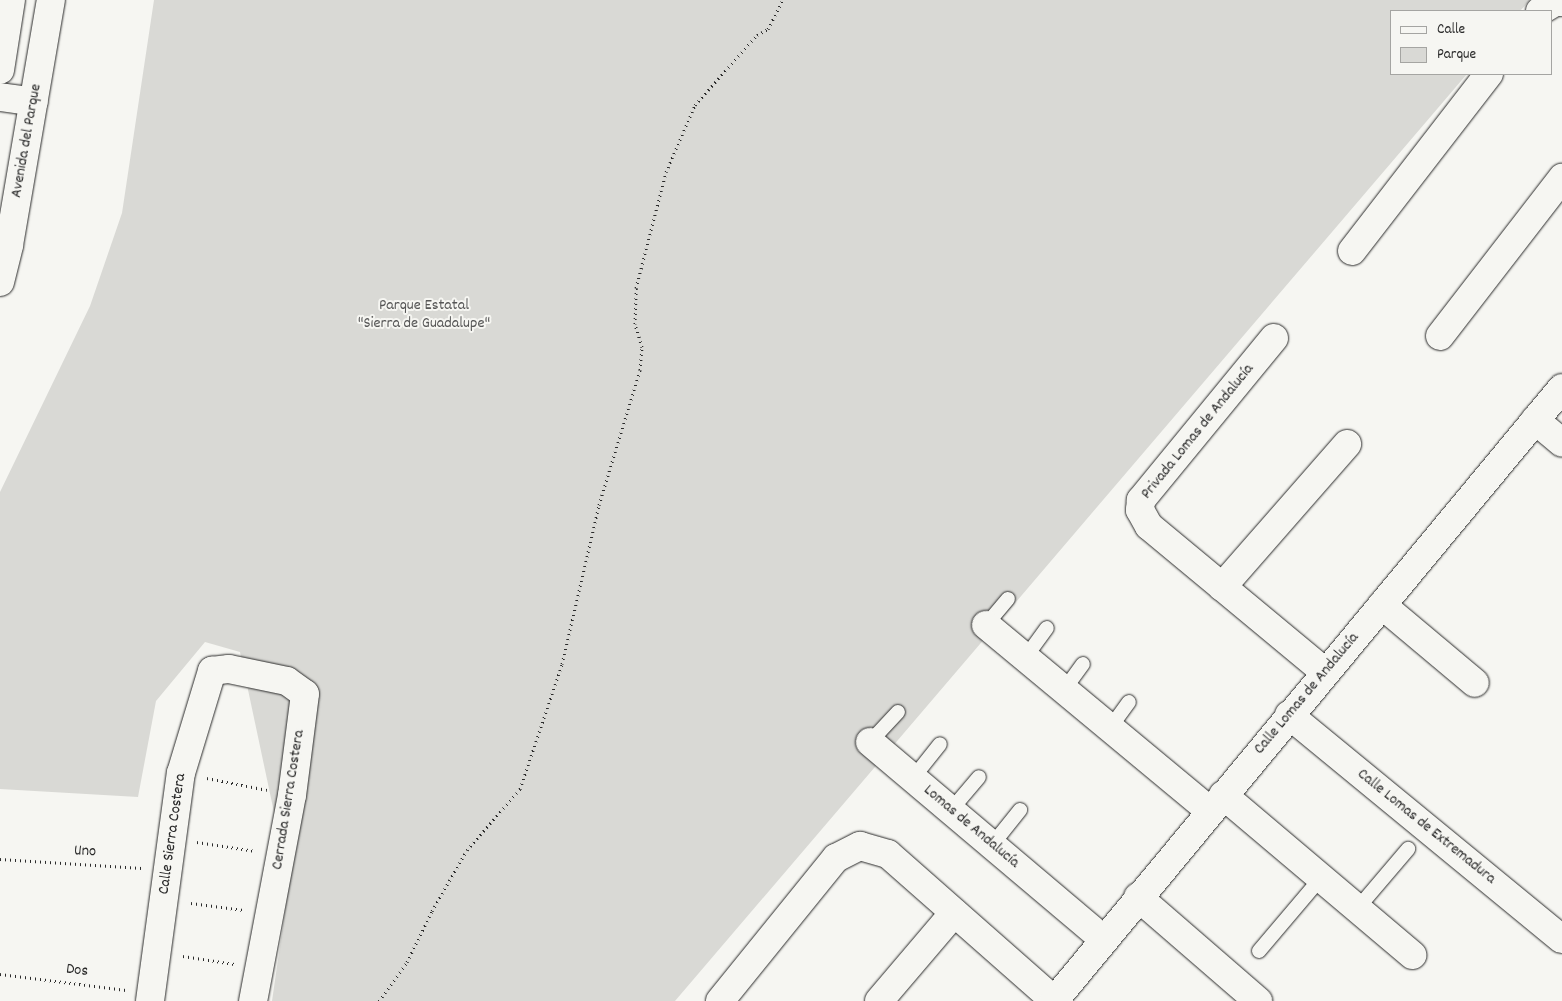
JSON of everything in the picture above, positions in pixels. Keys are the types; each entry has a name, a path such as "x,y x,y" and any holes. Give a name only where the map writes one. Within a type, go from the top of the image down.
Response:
{"street":[{"path":"0,70 11,0"},
{"name":"Avenida del Parque","path":"0,282 51,0"},
{"path":"1542,10 1555,2 1562,2"},
{"path":"1352,251 1488,75"},
{"path":"0,97 34,102"},
{"path":"1440,336 1562,178"},
{"name":"Privada Lomas de Andalucía","path":"1274,338 1141,500 1140,510 1149,526 1325,672"},
{"name":"Calle Lomas de Andalucía","path":"1054,1001 1103,939 1562,388"},
{"path":"1535,420 1562,443"},
{"path":"1222,587 1347,444"},
{"path":"1382,605 1475,683"},
{"path":"986,625 1110,728 1321,878 1412,955"},
{"name":"Cerrada Sierra Costera","path":"212,671 229,669 287,681 305,694 292,795 253,1001"},
{"name":"Calle Sierra Costera","path":"151,997 181,773 212,671"},
{"name":"Calle Lomas de Extremadura","path":"1289,715 1562,939"},
{"name":"Lomas de Andalucía","path":"870,742 1103,939"},
{"path":"720,1001 836,858 860,846 888,854 1054,1001"},
{"path":"1138,897 1258,1001"},
{"path":"879,1001 954,912"}],"lane":[{"path":"986,625 1008,598"},
{"path":"1025,658 1047,628"},
{"path":"1064,690 1083,664"},
{"path":"1110,728 1129,702"},
{"name":"Lomas de Andalucía","path":"870,742 898,712"},
{"path":"913,778 940,744"},
{"path":"951,810 979,777"},
{"path":"992,845 1020,810"},
{"path":"1357,909 1408,849"},
{"path":"1259,951 1321,878"}],"path":[{"path":"379,1001 407,962 432,911 467,850 520,789 562,664 600,499 640,370 642,347 635,324 636,288 666,172 695,105 757,35 768,29 783,0"},
{"path":"181,773 292,795"},
{"path":"172,838 280,855"},
{"name":"Uno","path":"0,859 168,870"},
{"path":"164,900 270,913"},
{"path":"156,952 259,968"},
{"name":"Dos","path":"0,974 151,997"}],"green space":[{"name":"Parque Estatal \"Sierra de Guadalupe\"","path":"154,0 1530,0 1521,10 1390,10 1390,75 1466,75 675,1001 272,1001 289,883 240,652 205,642 156,701 138,797 0,789 0,492 90,306 122,213"}]}
